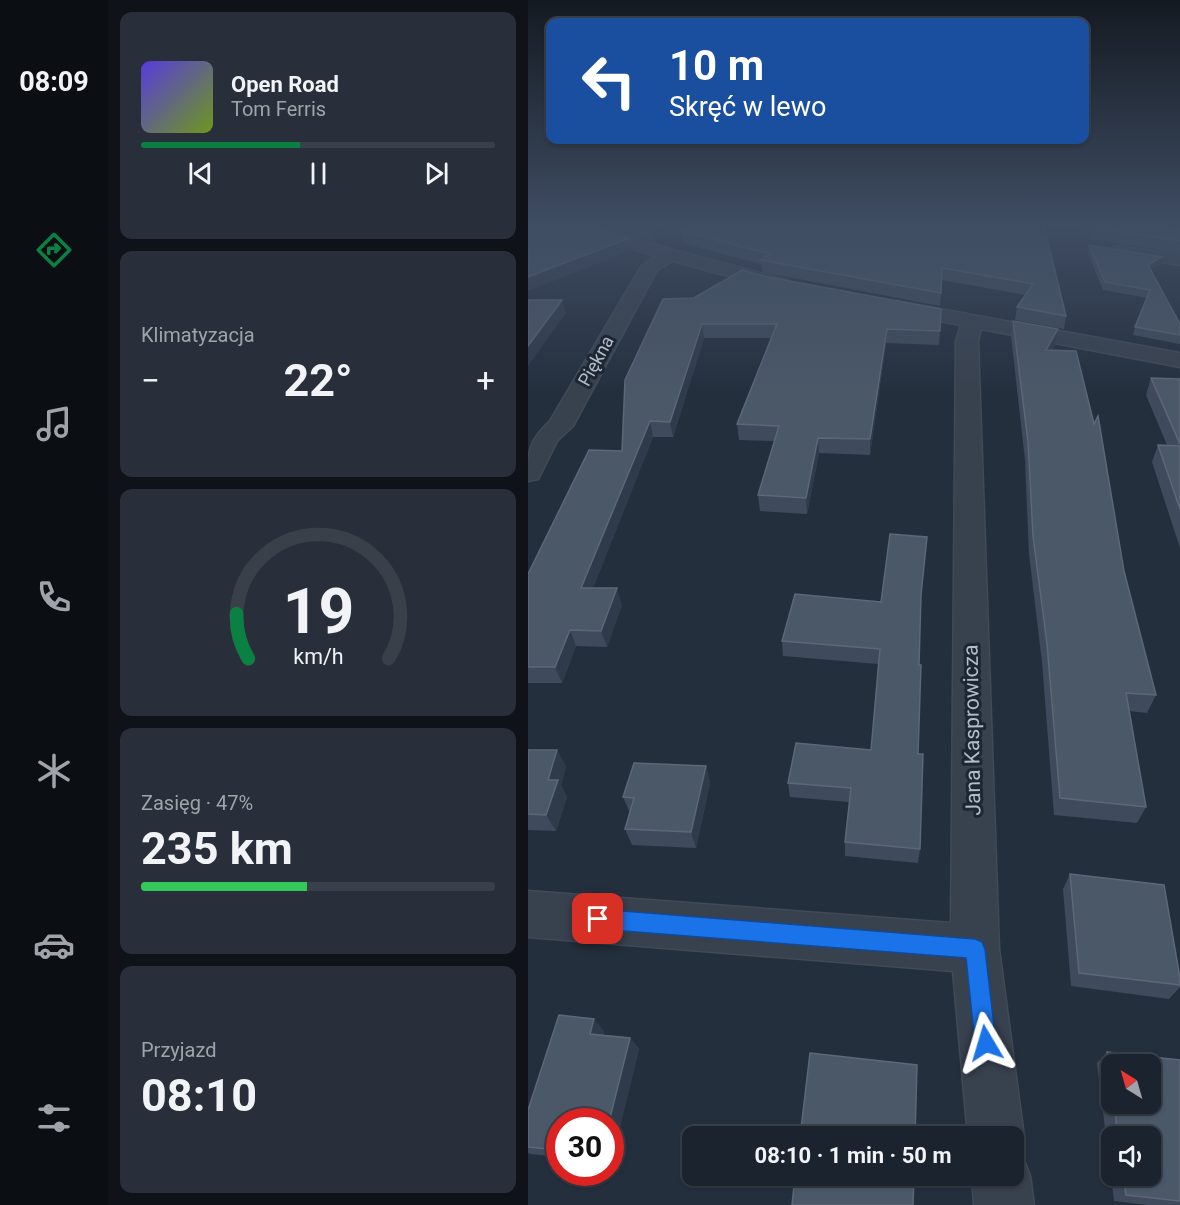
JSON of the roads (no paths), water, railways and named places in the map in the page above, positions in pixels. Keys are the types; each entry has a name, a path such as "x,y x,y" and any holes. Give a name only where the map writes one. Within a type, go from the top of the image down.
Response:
{"street":[{"name":"Piękna","path":"528,473 537,437 560,426 642,281"},
{"path":"767,281 803,289"},
{"path":"882,304 1180,360"},
{"name":"Jana Kasprowicza","path":"972,322 967,341 975,949 995,1126"},
{"path":"528,914 975,949"},
{"path":"1002,1186 1004,1205"}]}
